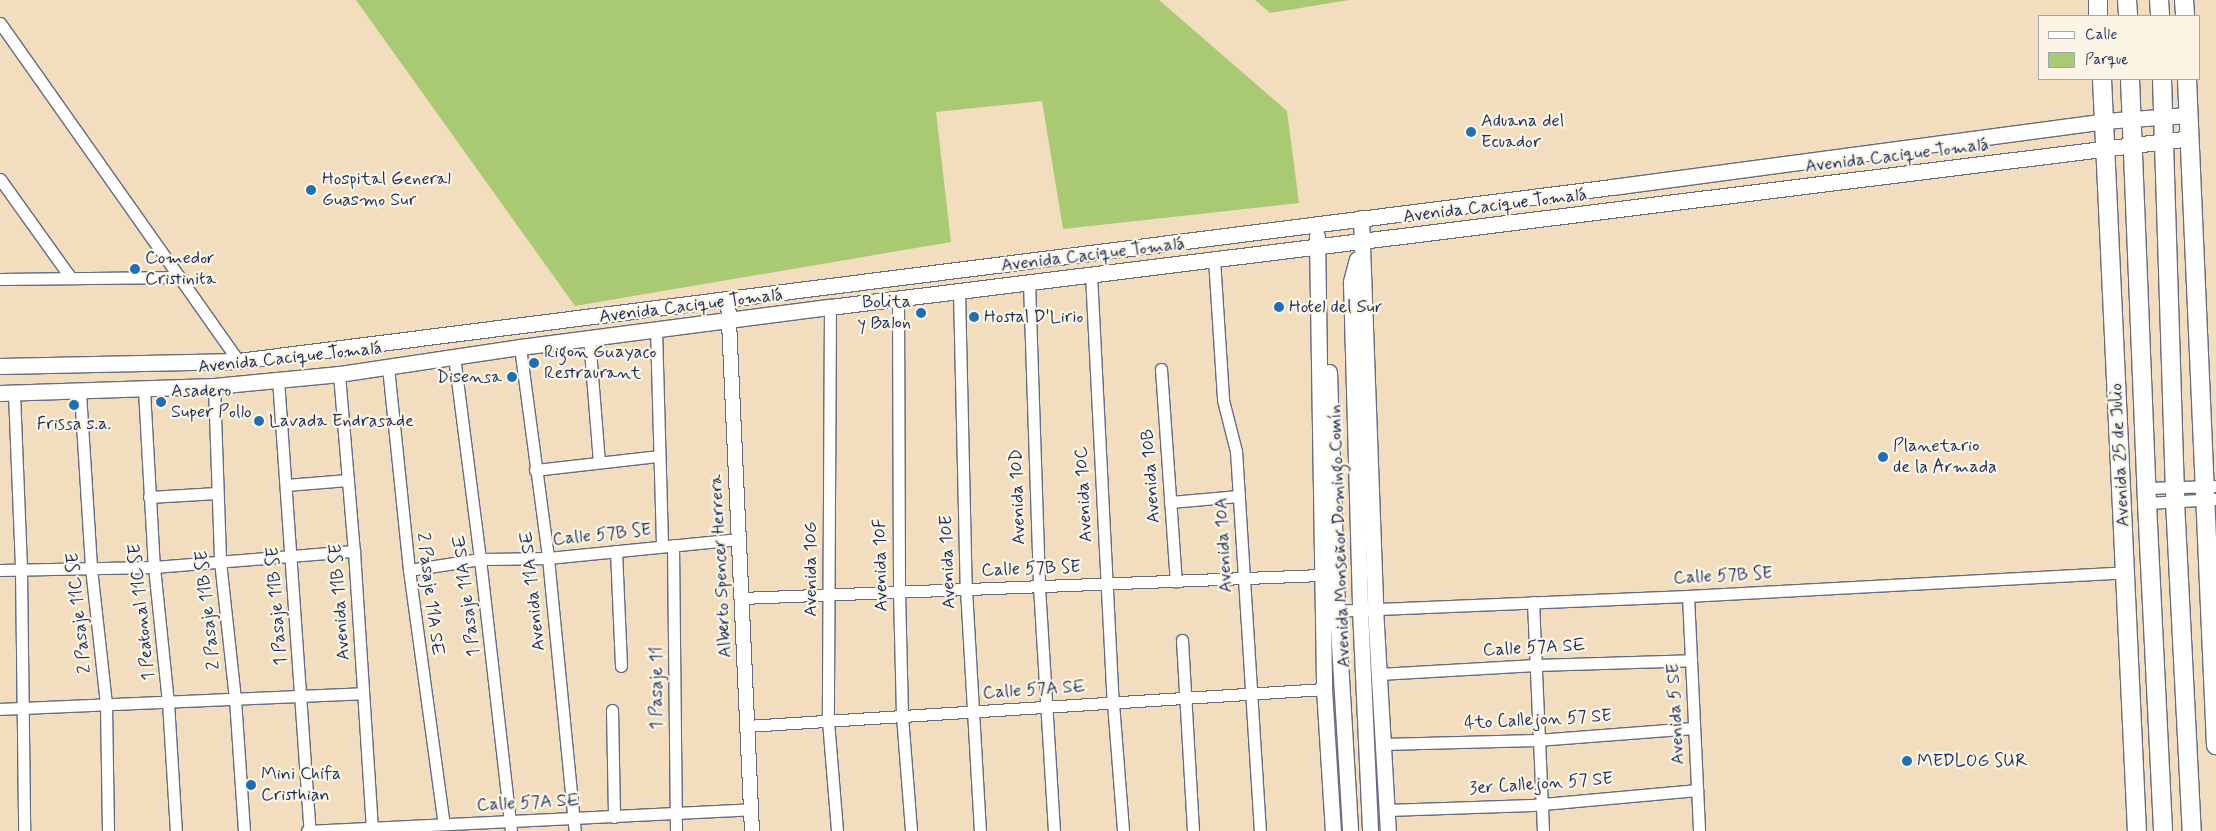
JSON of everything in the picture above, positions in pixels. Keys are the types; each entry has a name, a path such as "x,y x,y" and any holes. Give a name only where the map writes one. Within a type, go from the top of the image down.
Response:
{"main road":[{"path":"2098,0 2098,15"},
{"path":"2127,0 2128,15"},
{"path":"2159,0 2160,15"},
{"path":"2184,0 2185,15"},
{"name":"Avenida 25 de Julio","path":"2102,80 2137,831"},
{"name":"Avenida 25 de Julio","path":"2130,80 2146,488 2163,831"},
{"path":"2162,80 2174,486 2192,831"},
{"path":"2187,80 2210,492 2216,745"},
{"name":"Avenida Cacique Tomalá","path":"0,366 238,361 1361,218 1612,188 2104,122 2189,115"},
{"name":"Avenida Cacique Tomalá","path":"7,393 144,390 214,386 339,374 520,347 898,298 2190,138"},
{"name":"Avenida Monseñor Domingo Comín","path":"1361,218 1362,241 1351,282 1367,608 1370,831"},
{"name":"Avenida Monseñor Domingo Comín","path":"1317,225 1321,575 1330,611 1324,689 1333,831"},
{"name":"Avenida Monseñor Domingo Comín","path":"1318,246 1326,289 1330,611 1350,831"},
{"path":"2146,488 2157,480 2170,477 2174,486"},
{"path":"2148,522 2157,515 2163,515 2170,518 2176,528"},
{"name":"Avenida Monseñor Domingo Comín","path":"1367,608 1379,674 1388,831"}],"street":[{"path":"0,23 238,361"},
{"path":"0,179 71,278"},
{"name":"Avenida 10A","path":"1214,259 1224,400 1236,451 1260,831"},
{"name":"Avenida 10C","path":"1091,274 1106,583 1123,831"},
{"path":"0,279 180,277"},
{"name":"Avenida 10D","path":"1029,282 1039,586 1054,831"},
{"name":"Avenida 10E","path":"959,291 966,589 980,831"},
{"name":"Alberto Spencer Herrera","path":"728,298 752,831"},
{"name":"Avenida 10F","path":"898,298 898,592 902,716 911,831"},
{"name":"Avenida 10G","path":"830,307 828,721 836,831"},
{"name":"1 Pasaje 11","path":"656,329 658,456 668,546 676,831"},
{"path":"589,338 599,462"},
{"name":"Avenida 11A SE","path":"520,347 548,558 575,831"},
{"name":"1 Pasaje 11A SE","path":"454,356 511,826"},
{"name":"2 Pasaje 11A SE","path":"388,367 409,570 444,824"},
{"name":"Avenida 10B","path":"1162,369 1176,581"},
{"name":"Avenida 11B SE","path":"339,374 354,551 372,828"},
{"name":"1 Pasaje 11B SE","path":"278,379 309,831"},
{"name":"2 Pasaje 11B SE","path":"214,386 220,561 235,699 244,831"},
{"name":"1 Peatonal 11C SE","path":"144,390 154,567 168,702 176,831"},
{"name":"2 Pasaje 11C SE","path":"80,392 91,568 106,704 108,831"},
{"path":"7,393 21,569 24,831"},
{"path":"535,470 658,456"},
{"path":"286,485 348,480"},
{"path":"2146,488 2174,486 2210,492"},
{"path":"149,497 218,493"},
{"path":"1170,502 1239,496"},
{"name":"Calle 57B SE","path":"409,570 480,559 548,558 739,539"},
{"path":"0,570 154,567 354,551"},
{"path":"616,551 621,666"},
{"name":"Calle 57B SE","path":"1330,611 1688,596 2125,572"},
{"name":"Calle 57B SE","path":"741,598 1321,575"},
{"name":"Avenida 5 SE","path":"1688,596 1699,831"},
{"path":"1533,602 1542,831"},
{"path":"1182,640 1193,831"},
{"name":"Calle 57A SE","path":"1379,674 1536,665 1691,660"},
{"name":"Calle 57A SE","path":"747,726 1324,689"},
{"path":"0,709 363,693"},
{"path":"612,710 614,817"},
{"name":"4to Callejon 57 SE","path":"1383,744 1537,740 1694,728"},
{"name":"3er Callejon 57 SE","path":"1387,810 1541,804 1697,790"},
{"name":"Calle 57A SE","path":"309,831 372,828 400,829 444,824 511,826 574,818 751,809"}],"green space":[{"path":"356,0 1159,0 1287,111 1299,203 1063,229 1042,101 936,112 951,242 575,306"},
{"path":"1255,0 1349,0 1270,13"}],"place":[{"name":"Aduana del Ecuador","path":"1471,132"},
{"name":"Hospital General Guasmo Sur","path":"311,190"},
{"name":"Comedor Cristinita","path":"135,269"},
{"name":"Hotel del Sur","path":"1279,307"},
{"name":"Bolita y Balon","path":"921,313"},
{"name":"Hostal D'Lirio","path":"974,317"},
{"name":"Rigon Guayaco Restraurant","path":"534,363"},
{"name":"Disensa","path":"512,377"},
{"name":"Asadero Super Pollo","path":"161,402"},
{"name":"Frissa s.a.","path":"74,405"},
{"name":"Lavada Endrasade","path":"259,421"},
{"name":"Planetario de la Armada","path":"1883,457"},
{"name":"MEDLOG SUR","path":"1907,761"},
{"name":"Mini Chifa Cristhian","path":"251,785"}]}
